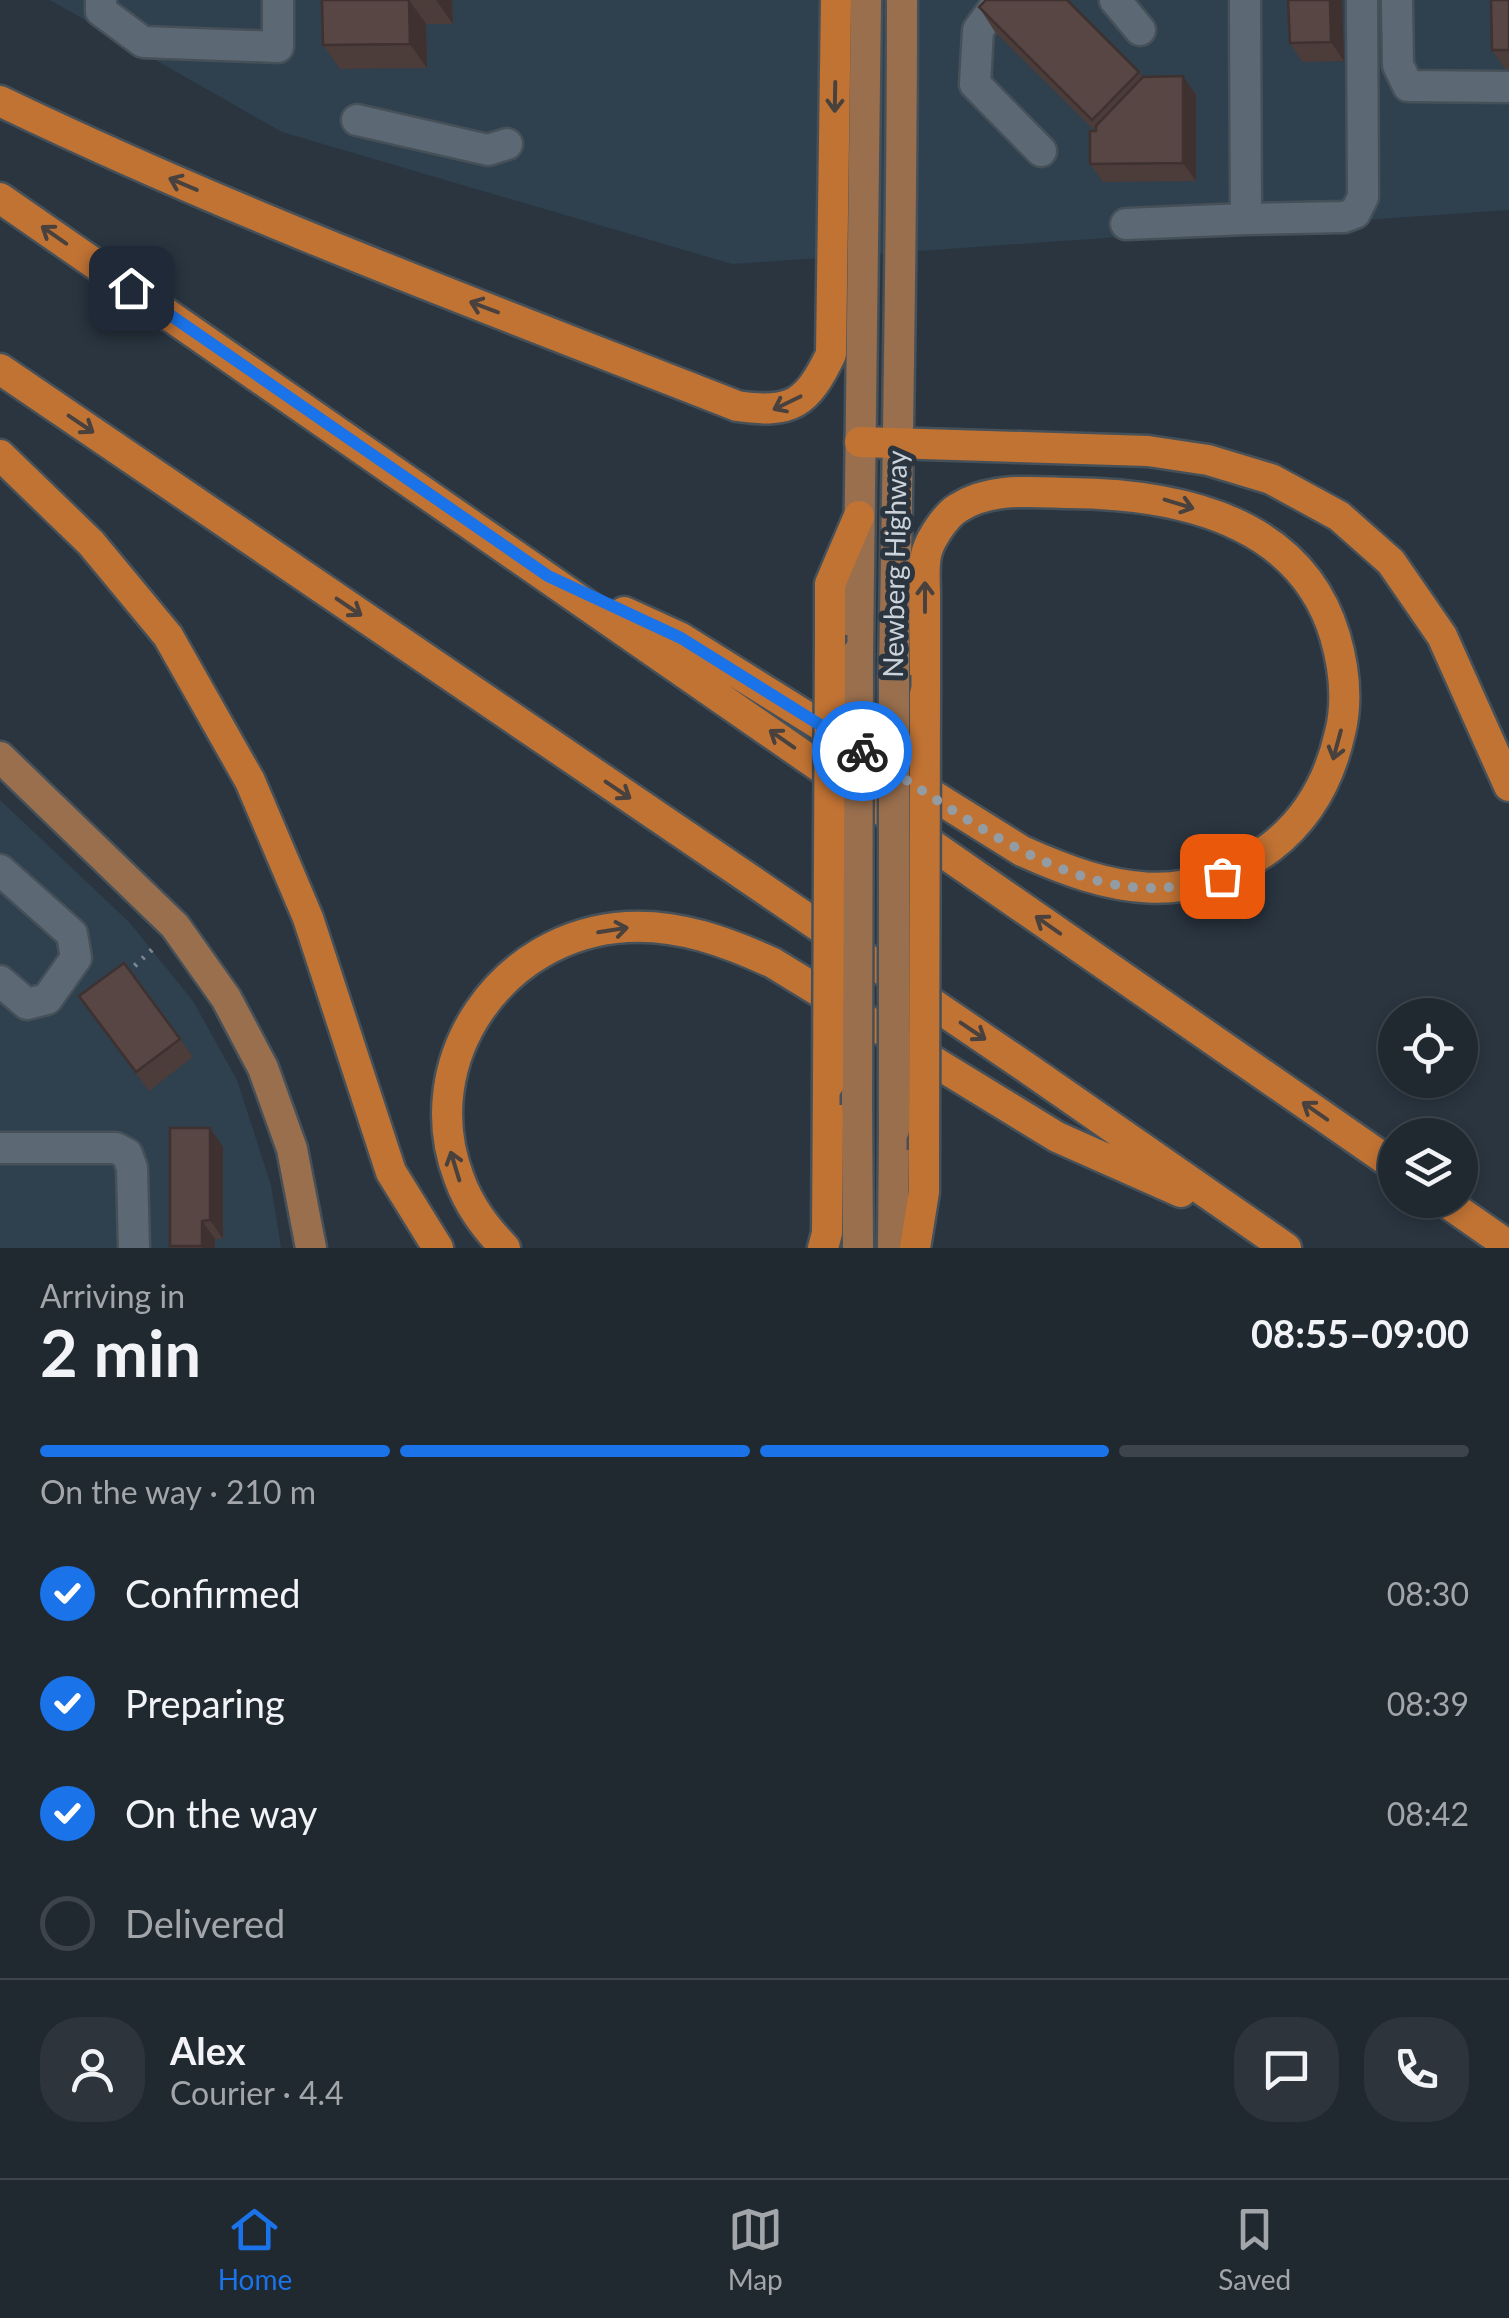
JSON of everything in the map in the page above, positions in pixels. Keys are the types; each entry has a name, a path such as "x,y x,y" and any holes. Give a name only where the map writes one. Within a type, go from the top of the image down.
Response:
{"highway":[{"path":"0,101 90,144 460,298 737,406 773,411 797,401 817,383 831,354 836,0"},
{"path":"0,198 1378,1154"},
{"path":"0,369 1286,1248"},
{"path":"860,442 1148,451 1208,460 1271,479 1339,516 1390,562 1442,636 1509,786"},
{"path":"0,455 91,543 168,636 250,780 308,918 391,1172 438,1248"},
{"path":"548,576 681,638 1022,852 1107,884 1147,888 1184,886 1222,876 1254,860 1285,837 1322,787 1344,718 1340,654 1331,622 1298,568 1246,528 1166,500 1110,494 1002,492 957,508 926,551 924,694 924,1150 924,1192 915,1248"},
{"path":"822,1248 827,1233 830,584 859,516"},
{"path":"505,1248 480,1221 459,1179 450,1146 450,1078 460,1048 487,996 506,977 540,952 576,936 623,927 694,933 728,942 773,963 1057,1138 1246,1220"},
{"path":"1469,1218 1509,1246"}],"main road":[{"name":"Newberg Highway","path":"858,1248 858,653 866,0"},
{"name":"Newberg Highway","path":"893,1248 894,675 902,310 902,0"},
{"path":"0,757 175,926 226,998 263,1068 292,1149 311,1248"}],"lane":[{"path":"100,0 101,11 143,42 278,47 278,0"},
{"path":"1000,0 978,30 975,84 1042,151"},
{"path":"1116,0 1140,30"},
{"path":"1244,0 1246,219"},
{"path":"1126,224 1344,217 1355,213 1363,197 1362,0"},
{"path":"1397,0 1398,65 1408,86 1509,87"},
{"path":"357,120 488,150 507,144"},
{"path":"0,870 72,934 76,958 47,1000 13,1010 0,981"},
{"path":"0,1148 116,1148 127,1154 132,1168 134,1248"}],"path":[{"path":"116,981 175,926"}],"shaded area":[{"path":"50,0 1509,0 1509,210 732,264 282,132"},
{"path":"0,800 129,922 193,1001 237,1080 271,1185 281,1248 0,1248"}],"building":[{"path":"322,0 409,0 410,44 323,45"},
{"path":"986,0 1067,0 1139,72 1092,120 979,7"},
{"path":"1288,0 1330,0 1331,42 1290,43"},
{"path":"1491,0 1509,0 1509,50 1492,50"},
{"path":"1183,76 1183,163 1090,164 1090,131 1096,131 1096,126 1143,77"},
{"path":"124,963 180,1039 136,1072 79,996"},
{"path":"170,1128 210,1128 210,1220 202,1221 202,1246 170,1246"}],"way so far":[{"path":"862,751 1022,852 1071,873 1107,884 1147,888 1184,886 1222,876"}],"route":[{"path":"131,288 548,576 681,638 862,751"}]}
